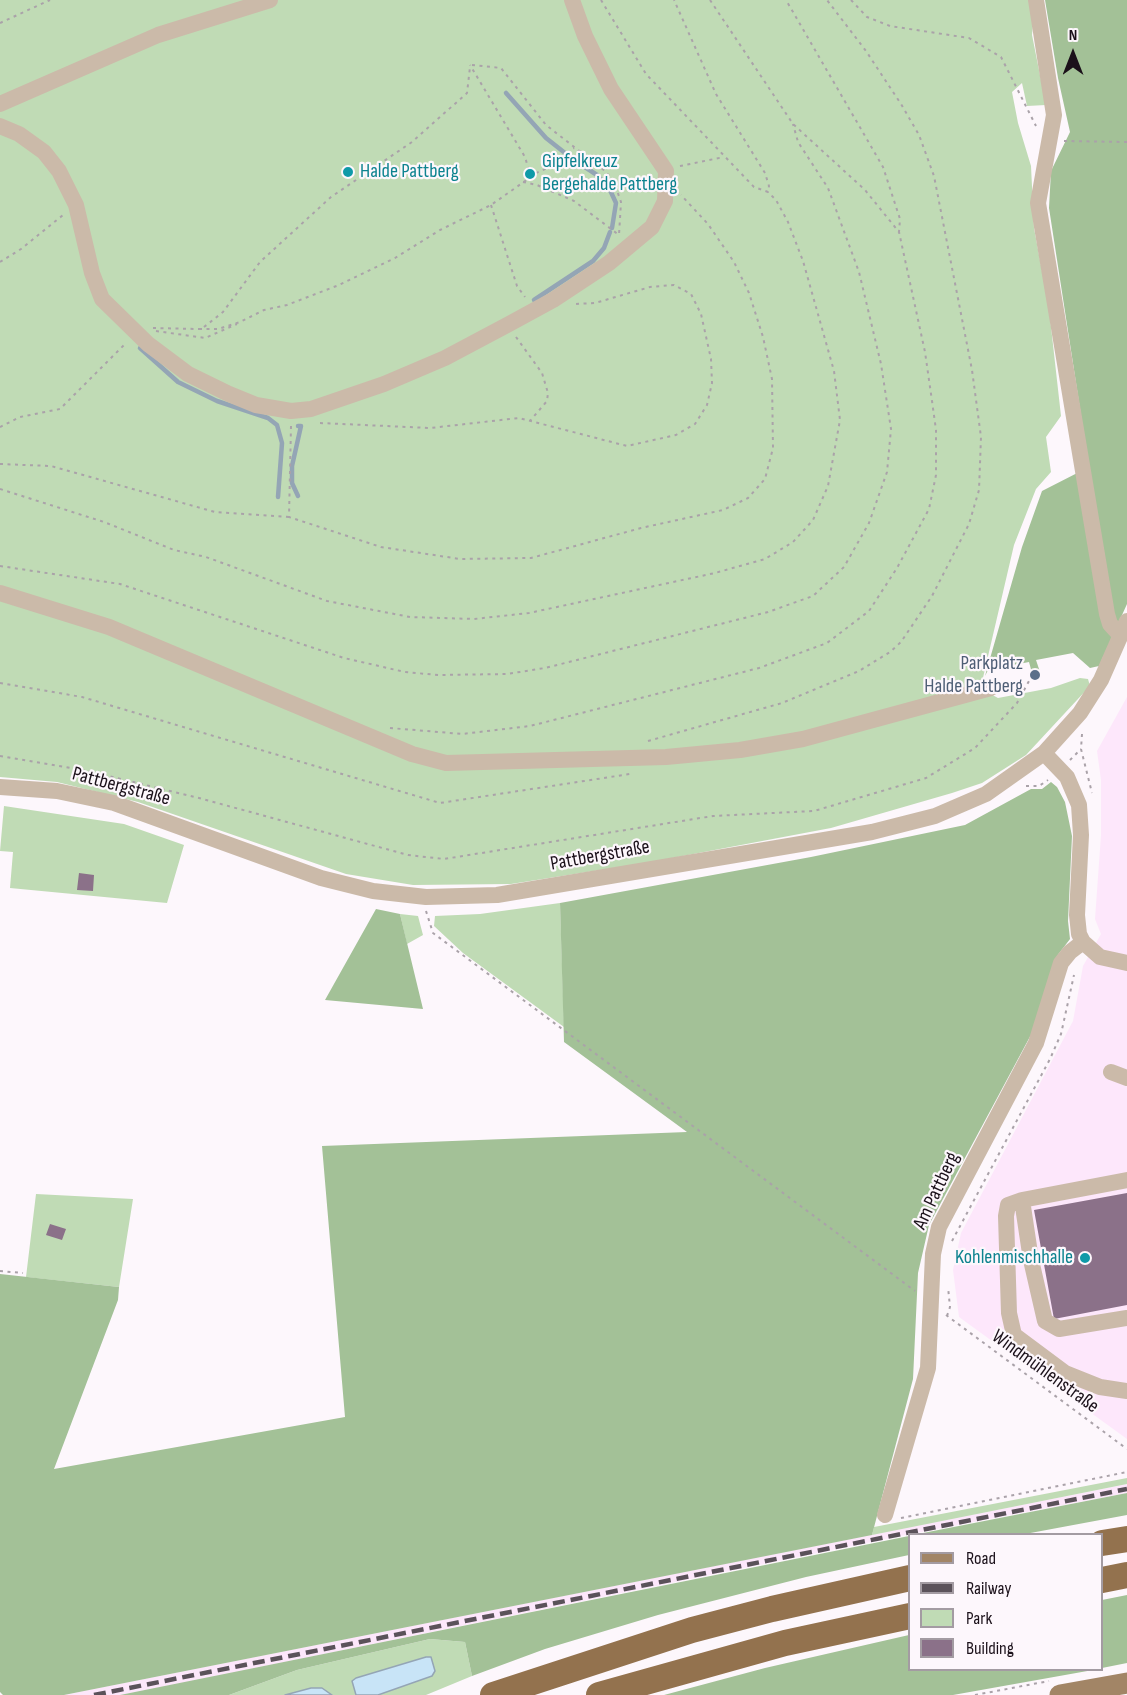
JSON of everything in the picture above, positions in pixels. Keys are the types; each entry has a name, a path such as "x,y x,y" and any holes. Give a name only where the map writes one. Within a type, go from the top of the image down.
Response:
{"highway":[{"path":"1103,1543 1127,1539"},
{"path":"1103,1580 1127,1575"},
{"path":"493,1695 692,1630 908,1578"},
{"path":"599,1695 785,1643 908,1616"}],"main road":[{"path":"1060,1695 1127,1683"}],"street":[{"path":"0,104 158,35 270,0"},
{"path":"0,126 19,134 44,152 59,171 76,205 96,288 110,309 162,356 205,384 256,405 291,411 334,402 445,358 553,300 628,249 652,227 665,201 666,175 611,89 585,36 572,0"},
{"path":"1036,0 1054,116 1038,202 1107,614 1110,624 1124,628"},
{"path":"0,593 109,627 412,754 447,763 560,761 635,756 666,757 740,750 803,739 991,688"},
{"name":"Pattbergstraße","path":"0,787 73,794 114,803 161,818 321,878 429,906 872,832 935,816 986,794 1044,753 1080,712 1096,688 1124,628"},
{"path":"1044,753 1060,769 1073,788 1080,812 1077,915 1079,934 1085,944 1100,957 1127,963"},
{"name":"Am Pattberg","path":"885,1515 928,1368 933,1254 944,1216 1036,1044 1061,963 1070,951 1085,944"},
{"path":"1127,1180 1022,1200 1011,1203 1007,1210 1009,1313 1014,1335 1065,1372 1101,1387 1127,1391"},
{"path":"1022,1200 1031,1260 1045,1321 1059,1329 1127,1318"}],"path":[{"path":"0,23 50,0"},
{"path":"0,489 96,519 174,550 206,557 315,597 381,614 447,620 519,614 715,573 765,559 793,542 816,514 828,486 840,420 834,370 803,261 788,222 776,201 768,192 754,187 646,74 601,0"},
{"path":"674,0 716,94 765,173 769,186 768,192"},
{"path":"710,0 793,124 865,190 899,232"},
{"path":"383,727 462,734 530,726 759,668 826,643 869,611 897,568 929,509 936,475 933,410 924,352 899,232 900,219 883,167 786,0"},
{"path":"635,756 645,743 655,737 718,723 782,703 843,679 890,652 901,642 932,596 975,508 981,470 981,437 972,370 939,189 919,135 866,51 827,0"},
{"path":"851,0 867,16 890,26 969,38 1001,57 1036,128 1049,136 1088,143 1127,142"},
{"path":"470,65 501,68 546,125 604,171 614,182 621,202 619,235 574,201 537,184 523,182"},
{"path":"470,65 525,157 529,177"},
{"path":"199,329 217,319 260,262 331,196 412,142 467,93 470,65"},
{"path":"0,566 120,584 344,658 405,672 438,675 507,674 545,668 768,612 813,596 844,567 869,523 886,472 891,429 881,364 859,272 828,188 798,142 793,124"},
{"path":"134,330 205,338 225,331 264,310 287,305 339,285 395,258 440,230 491,205 529,177 550,167 574,148"},
{"path":"0,464 51,466 215,512 289,517 381,547 460,559 531,558 641,528 723,510 752,494 765,479 773,448 772,379 763,337 749,293 734,262 708,224 666,175 685,163 707,162 725,156"},
{"path":"0,262 21,249 76,205"},
{"path":"491,205 517,286 533,311"},
{"path":"291,411 302,421 395,427 430,428 519,418 627,446 676,435 695,424 707,405 712,383 711,360 701,314 691,294 674,285 650,287 595,303 576,304 553,300"},
{"path":"134,330 218,328 240,322"},
{"path":"508,324 542,373 548,393 547,401 530,421"},
{"path":"0,427 20,417 60,409 122,346 136,341 134,330"},
{"path":"289,517 291,411"},
{"path":"0,756 88,771 199,798 408,855 444,859 713,816 814,811 926,778 982,741 1017,703 1029,681"},
{"path":"0,683 82,697 440,803 631,774"},
{"path":"1024,786 1039,786 1081,749"},
{"path":"429,906 433,933 930,1303"},
{"path":"951,1243 1050,1059 1063,1028 1076,967 1085,944"},
{"path":"0,1271 23,1273"},
{"name":"Windmühlenstraße","path":"946,1280 950,1307 946,1316 1127,1449"},
{"path":"885,1515 906,1518 1127,1472"}],"shaded area":[{"path":"1127,697 1127,1439 959,1317 953,1270 961,1233 1073,1021 1083,966 1101,934 1095,919 1101,835 1101,780 1097,751"},
{"path":"1127,1484 1127,1493 908,1533 168,1686 120,1695 64,1695"}],"green space":[{"path":"0,0 1030,0 1034,13 1032,35 1046,105 1027,106 1022,83 1012,92 1018,123 1031,166 1034,228 1049,309 1061,416 1046,437 1051,472 1036,489 1014,545 982,682 985,691 998,698 1051,688 1080,678 1088,679 1090,686 1026,755 982,783 831,828 651,862 511,884 413,885 346,874 138,802 57,782 0,777"},
{"path":"1045,0 1127,0 1127,604 1099,666 1090,668 1073,653 1036,660 1040,672 1032,673 1029,662 988,670 985,676 1022,547 1042,491 1089,467 1049,208 1051,171 1070,132"},
{"path":"1051,782 1057,787 1065,802 1072,836 1068,921 1070,939 1057,956 1033,1031 929,1225 918,1273 913,1379 872,1535 64,1695 3,1695 0,1692 0,1274 119,1287 118,1300 54,1469 345,1417 322,1146 687,1132 564,1042 560,903 811,857 965,825 1031,789 1042,789"},
{"path":"4,806 124,824 184,845 167,903 10,888 13,852 0,851"},
{"path":"560,903 564,1027 463,953 434,926 435,916 480,914"},
{"path":"376,909 400,914 423,1009 325,1000"},
{"path":"400,914 418,916 423,935 407,944"},
{"path":"36,1194 133,1199 119,1287 26,1277"},
{"path":"1127,1478 1127,1484 872,1535 874,1527"},
{"path":"1127,1493 1127,1515 1030,1533 923,1533"},
{"path":"908,1536 908,1555 806,1577 658,1615 545,1649 472,1676 465,1642 430,1639 297,1670 229,1695 120,1695"},
{"path":"1127,1595 1127,1663 1103,1668 1103,1600"},
{"path":"908,1635 908,1671 1087,1671 953,1695 664,1695 765,1668"},
{"path":"430,1639 465,1642 472,1676 426,1695 229,1695 297,1670"}],"water":[{"path":"431,1657 435,1671 432,1676 378,1695 356,1695 352,1681 356,1678"},
{"path":"311,1688 322,1688 332,1695 285,1695"}],"building":[{"path":"79,873 94,875 93,891 77,890"},
{"name":"Kohlenmischhalle","path":"1127,1193 1127,1305 1054,1319 1034,1210"},
{"path":"50,1224 66,1229 62,1240 46,1235"}],"waterway":[{"path":"506,93 546,138 565,153"},
{"path":"568,156 597,175 610,190 616,203 612,228"},
{"path":"534,300 593,261 604,248 610,232"},
{"path":"140,348 178,382 217,401 268,418 277,425 282,443 278,497"},
{"path":"298,426 301,426 292,466 292,483 298,496"}],"railway":[{"path":"94,1695 1127,1489"}],"place":[{"name":"Halde Pattberg","path":"348,172"},
{"name":"Gipfelkreuz Bergehalde Pattberg","path":"530,174"},
{"name":"Parkplatz Halde Pattberg","path":"1035,675"},
{"name":"Kohlenmischhalle","path":"1085,1258"}]}
